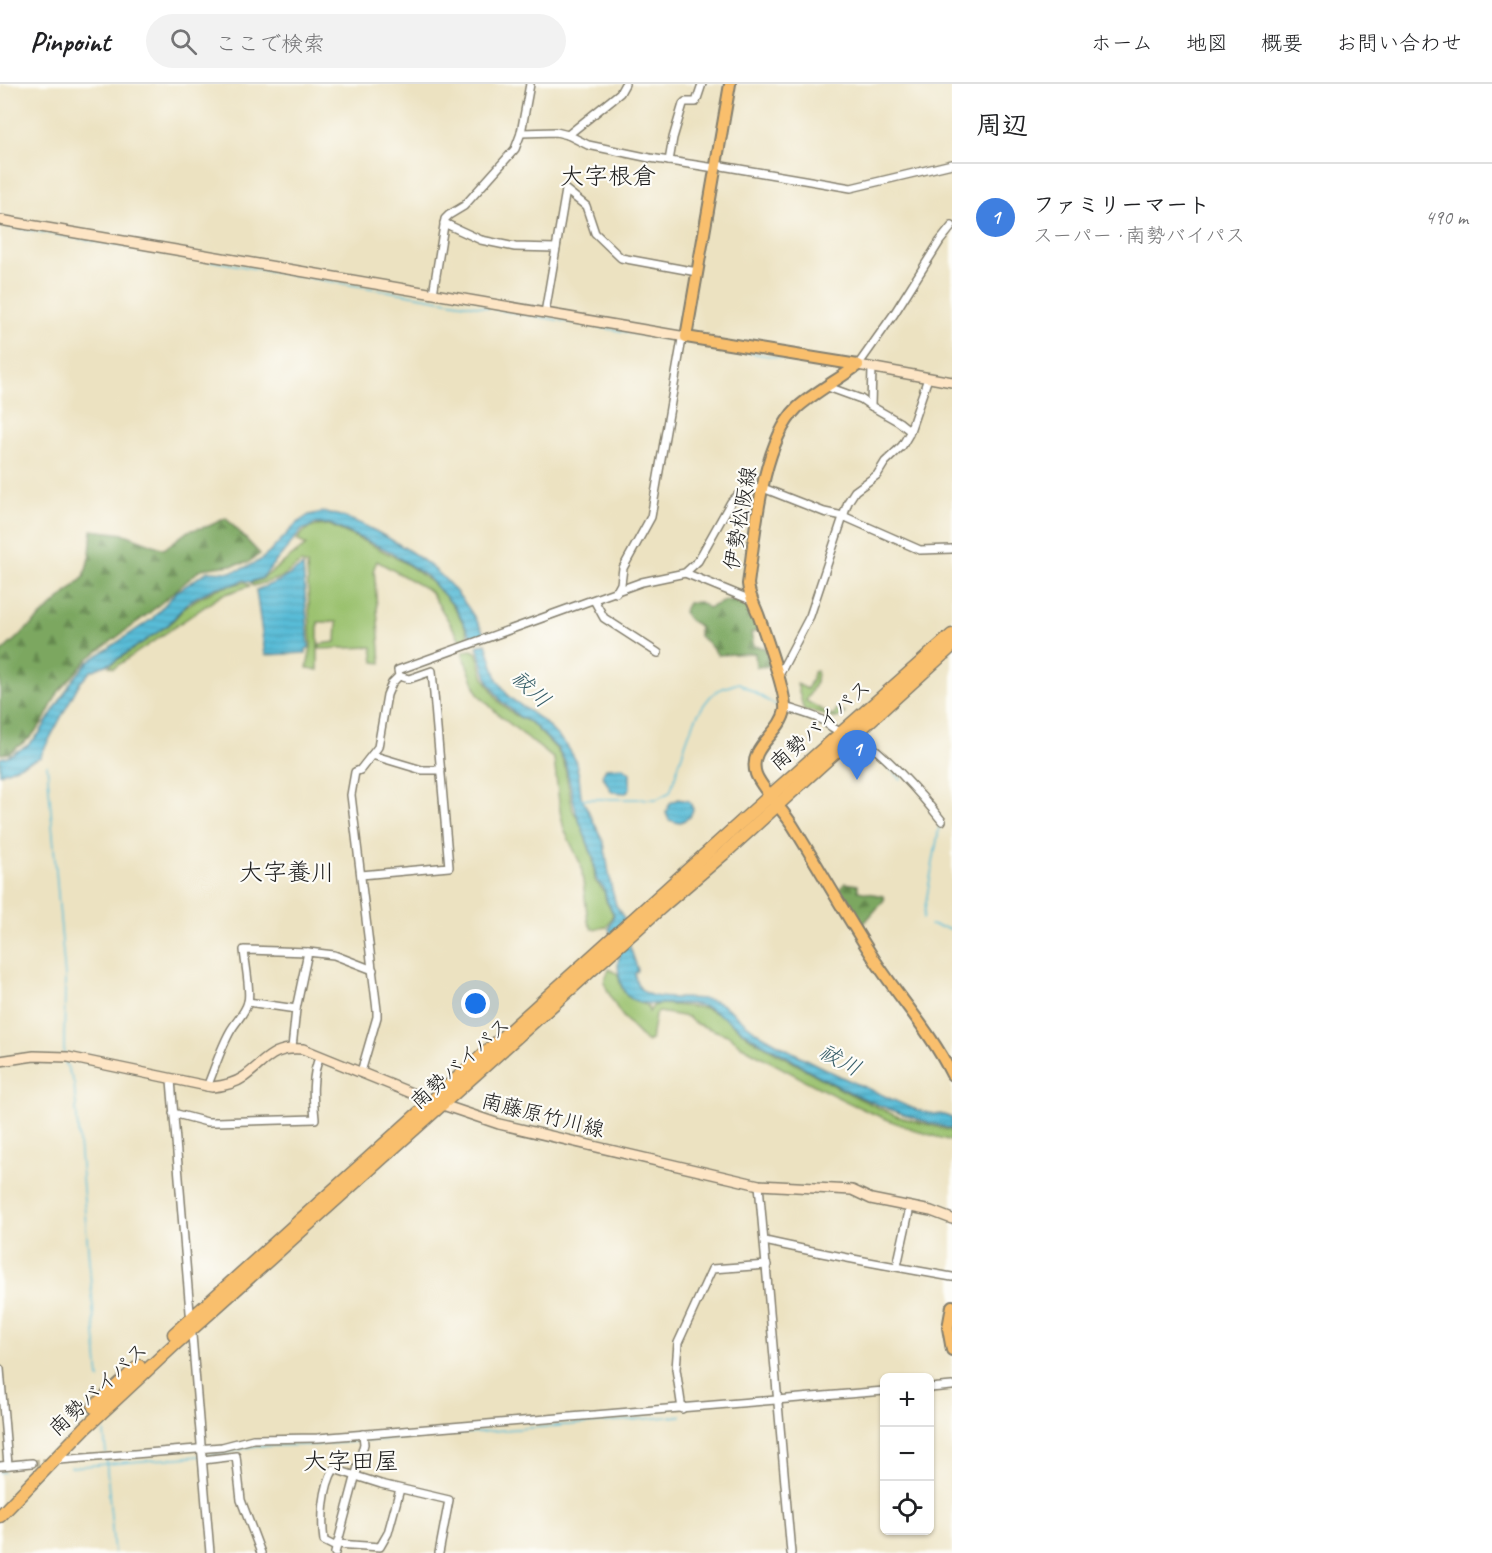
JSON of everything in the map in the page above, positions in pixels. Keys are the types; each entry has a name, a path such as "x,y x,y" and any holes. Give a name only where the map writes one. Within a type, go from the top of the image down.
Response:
{"highway":[{"name":"南勢バイパス","path":"0,1504 113,1390 775,800 952,635"},
{"name":"南勢バイパス","path":"848,734 952,646"},
{"name":"南勢バイパス","path":"0,1516 58,1454 110,1404 437,1103"}],"main road":[{"path":"686,337 730,84"},
{"path":"0,220 952,382"},
{"name":"伊勢松阪線","path":"785,707 778,677 758,614 751,600 748,584 763,488 774,444 783,425 806,401 858,365"},
{"path":"785,707 782,719 761,747 755,760 756,772 876,962 929,1036 952,1075"},
{"path":"0,1061 34,1056 65,1057 207,1087 232,1083 243,1078 267,1056 279,1050 292,1048"},
{"name":"南藤原竹川線","path":"292,1048 303,1049 470,1116 518,1129 759,1185 858,1192 871,1199 930,1211 952,1220"},
{"path":"952,1306 948,1328 952,1350"}],"street":[{"path":"433,294 444,224 449,215 464,206 515,149 521,133 530,84"},
{"path":"568,135 620,93 625,84"},
{"path":"669,161 672,138 683,104 696,102 702,84"},
{"path":"521,133 547,131 568,135 588,145 669,161 851,189 952,164"},
{"path":"545,313 566,190 586,206 596,233 621,258 697,272"},
{"path":"444,224 481,240 515,248 556,248"},
{"path":"858,365 952,225"},
{"path":"616,593 621,584 623,568 651,518 682,339 686,337"},
{"path":"871,406 872,368"},
{"path":"778,677 810,616 848,502 855,491 877,475 885,462 902,446 928,378"},
{"path":"828,387 861,399 909,430"},
{"path":"399,676 398,670 642,582 685,573 698,561 731,502 743,490 763,488 824,512 843,516 920,550 952,549"},
{"path":"685,573 751,600"},
{"path":"594,600 604,618 658,653"},
{"path":"361,875 449,867 432,671 409,679 399,676"},
{"path":"361,1072 377,1017 352,786 355,772 360,770 378,747 387,695 392,683 399,676"},
{"path":"785,707 816,718 837,731 864,741 905,777 942,821"},
{"path":"372,755 422,770 441,770"},
{"path":"207,1087 226,1039 232,1027 239,1022 248,1002 250,991 244,950 334,955 373,970"},
{"path":"292,1048 296,1009 308,952"},
{"path":"248,1002 296,1009"},
{"path":"173,1113 207,1122 315,1119 314,1078 320,1056"},
{"path":"171,1080 190,1312"},
{"path":"759,1185 791,1553"},
{"path":"897,1266 910,1207"},
{"path":"765,1241 842,1258 952,1276"},
{"path":"681,1409 676,1369 678,1343 711,1269 767,1265"},
{"path":"192,1335 210,1553"},
{"path":"0,1369 4,1465 32,1463"},
{"path":"934,1388 952,1386"},
{"path":"202,1455 253,1439 363,1439 880,1392"},
{"path":"336,1548 356,1476 363,1439"},
{"path":"59,1460 106,1457 237,1456 241,1500 261,1553"},
{"path":"400,1489 388,1533 380,1547 336,1548 324,1541 321,1521 330,1476 334,1469 400,1489 449,1500 439,1553"}],"green space":[{"path":"226,518 260,554 247,563 201,569 148,614 89,658 59,691 43,722 30,738 9,753 0,754 0,653 84,577 90,554 92,530 125,534 164,549 188,531 209,526"},
{"path":"329,525 401,560 433,584 458,614 468,640 463,643 461,641 430,591 377,561 374,568 381,663 374,662 372,647 319,649 320,644 336,642 337,622 318,622 318,670 307,668 311,647 307,565 301,563 280,578 253,586 251,583 262,579 306,545 297,540 307,529"},
{"path":"245,582 250,586 222,595 114,668 109,666 170,624 186,606 217,589"},
{"path":"725,601 751,605 760,630 751,633 754,646 765,648 771,666 756,667 755,653 718,655 699,636 699,626 689,620 683,612 688,603 700,602 708,608"},
{"path":"472,650 477,653 484,678 499,702 515,715 531,723 557,750 564,763 573,811 579,820 593,859 595,881 604,891 613,914 607,927 592,929 588,922 581,865 564,829 554,759 500,716 478,694 463,655 464,651"},
{"path":"817,671 816,682 806,701 833,716 837,709 845,713 838,718 818,712 804,711 797,684 807,689 813,672"},
{"path":"845,883 858,885 858,891 883,896 884,900 860,928 837,892"},
{"path":"609,969 618,974 627,996 648,1006 649,1012 653,1006 662,1004 704,1008 722,1016 750,1038 844,1091 896,1116 952,1131 952,1141 896,1123 843,1100 740,1045 730,1036 694,1023 688,1017 659,1012 655,1015 651,1040 647,1042 627,1022 612,1000 604,982"}],"water":[{"path":"323,512 345,517 366,526 428,564 464,601 485,635 473,640 455,607 427,576 387,550 330,524 315,524 302,530 262,578 217,587 198,596 187,603 169,624 113,662 91,671 79,684 41,757 0,774 0,758 27,746 39,734 72,681 88,662 152,619 176,592 208,571 230,572 259,561 297,523 309,515"},
{"path":"303,566 309,648 306,649 306,653 265,655 256,590 281,580"},
{"path":"486,643 497,679 509,697 543,721 567,746 575,759 581,796 604,843 616,905 625,920 630,947 638,970 635,974 638,986 646,993 657,997 697,998 721,1004 757,1032 817,1065 909,1107 952,1118 952,1129 890,1110 851,1092 755,1039 708,1008 689,1004 646,1003 629,997 623,988 618,970 620,953 609,929 614,914 607,901 604,888 596,878 594,859 576,812 565,761 558,749 532,723 520,717 501,701 488,681 477,646"},
{"path":"623,767 630,773 630,788 626,793 612,792 602,775 606,768"},
{"path":"678,799 689,801 693,809 690,817 679,823 669,820 666,813 670,803"}],"waterway":[{"path":"0,225 111,244"},
{"path":"114,244 299,276"},
{"path":"305,277 489,308"},
{"path":"494,309 674,340"},
{"path":"727,349 800,361"},
{"path":"581,799 657,799 670,792 696,718 710,697 720,690 739,683 778,707"},
{"path":"788,712 810,719"},
{"path":"864,750 876,756 901,779"},
{"path":"47,765 65,977 64,1054"},
{"path":"923,919 940,823"},
{"path":"930,925 952,929"},
{"path":"65,1062 74,1083 99,1379"},
{"path":"365,1441 681,1416"},
{"path":"104,1432 106,1453"},
{"path":"205,1455 222,1454 254,1446 360,1441"},
{"path":"71,1467 200,1456"},
{"path":"106,1458 114,1553"}],"tunnel":[{"path":"32,1463 53,1461"}],"place":[{"name":"ファミリーマート","path":"857,780"}],"district":[{"name":"大字根倉","path":"608,176"},
{"name":"大字養川","path":"287,872"},
{"name":"大字田屋","path":"351,1461"}],"water label":[{"name":"祓川","path":"531,689"},
{"name":"祓川","path":"840,1060"}]}
